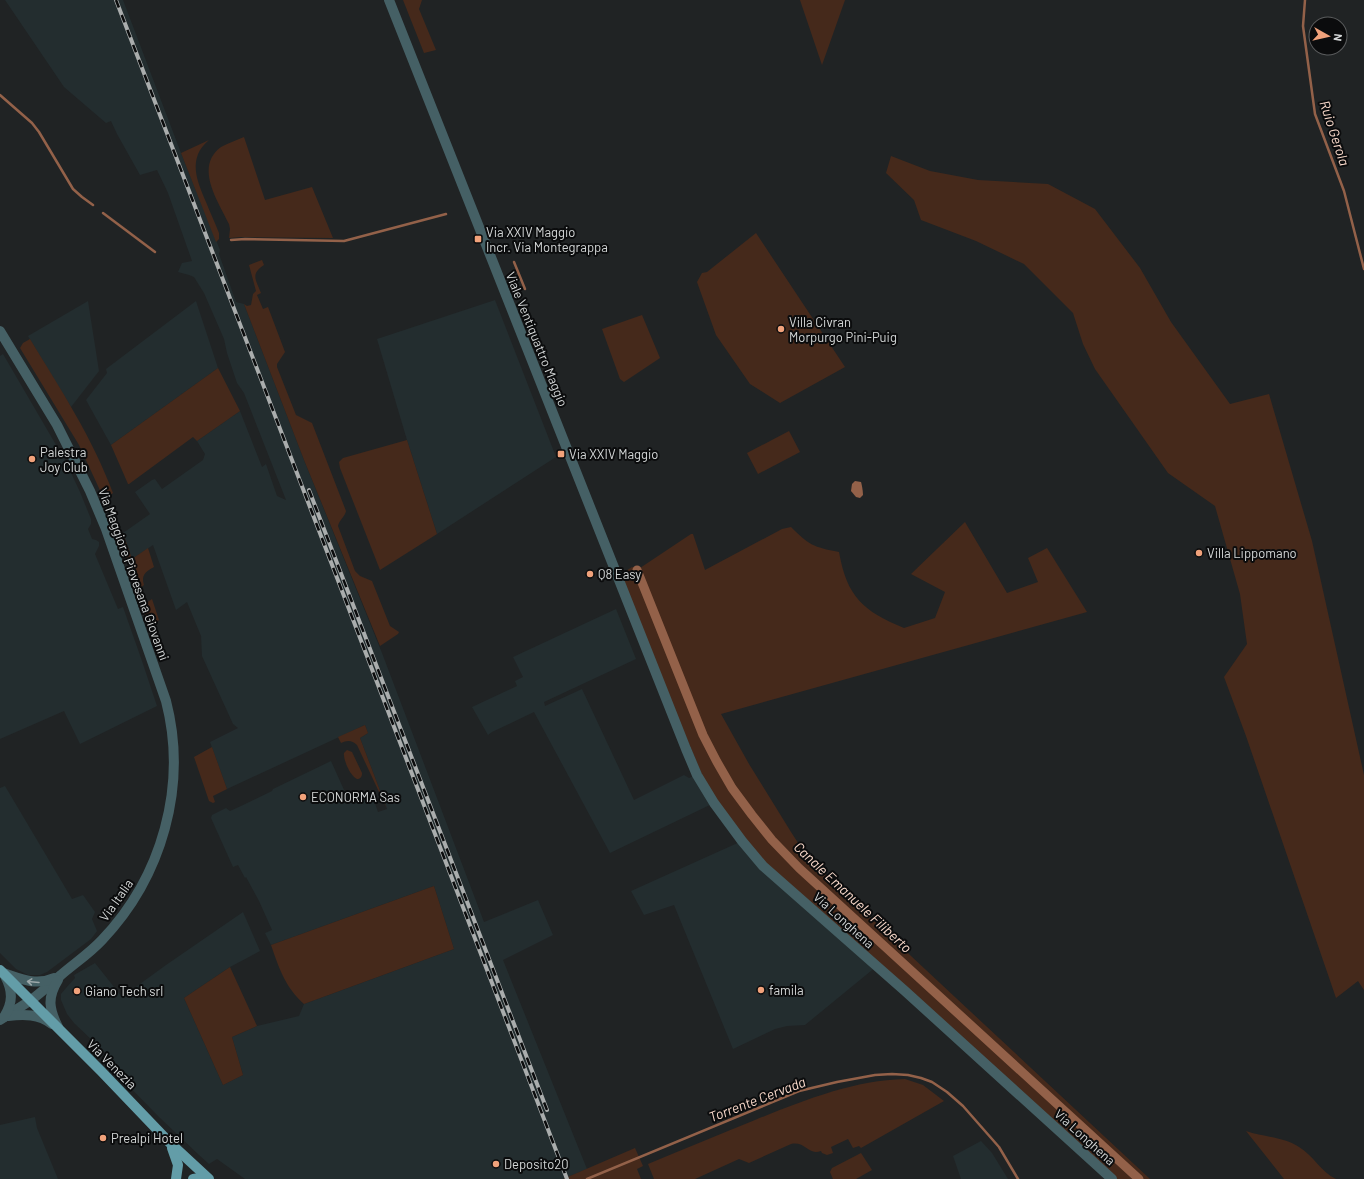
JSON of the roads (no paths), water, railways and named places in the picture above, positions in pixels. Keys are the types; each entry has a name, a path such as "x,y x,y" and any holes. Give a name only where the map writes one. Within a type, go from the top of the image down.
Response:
{"main road":[{"name":"Via Venezia","path":"2,971 101,1070 169,1142 207,1178"},
{"path":"169,1142 177,1158 178,1165 176,1179"},
{"path":"193,1179 207,1178"}],"street":[{"name":"Viale Ventiquattro Maggio","path":"389,0 636,624"},
{"name":"Via Maggiore Piovesana Giovanni","path":"0,330 57,425 90,491 106,529 166,701 170,718 174,755 174,779 166,824"},
{"name":"Via Longhena","path":"636,624 697,775 717,808 753,855 774,877 904,991 1112,1179"},
{"name":"Via Italia","path":"2,1018 31,1000 88,954 101,941 129,907 142,886 154,864 166,824"},
{"name":"Via Italia","path":"2,971 28,982 49,980 62,974"},
{"path":"2,971 10,984 12,993 11,1003 2,1018"},
{"name":"Via Italia","path":"60,1030 51,1013 50,1003 54,987 62,974"},
{"path":"2,1018 19,1015 38,1016 60,1030"}],"waterway":[{"name":"Ruio Gerola","path":"1305,0 1303,26 1315,114 1344,191 1364,269"},
{"name":"Canale Emanuele Filiberto","path":"0,95 32,123 73,189 93,205"},
{"name":"Canale Emanuele Filiberto","path":"103,213 155,252"},
{"name":"Canale Emanuele Filiberto","path":"231,240 344,241 446,214"},
{"name":"Canale Emanuele Filiberto","path":"514,262 525,289"},
{"name":"Canale Emanuele Filiberto","path":"637,570 703,735 732,788 772,840 799,868 1139,1179"},
{"name":"Torrente Cervada","path":"587,1179 799,1091 875,1075 892,1074 921,1078 932,1082 947,1092 963,1106 999,1147 1018,1179"}],"railway":[{"path":"116,0 567,1179"},
{"path":"309,490 547,1110"}],"place":[{"name":"Via XXIV Maggio Incr. Via Montegrappa","path":"478,239"},
{"name":"Villa Civran Morpurgo Pini-Puig","path":"781,329"},
{"name":"Via XXIV Maggio","path":"561,454"},
{"name":"Palestra Joy Club","path":"32,459"},
{"name":"Villa Lippomano","path":"1199,553"},
{"name":"Q8 Easy","path":"590,574"},
{"name":"ECONORMA Sas","path":"303,797"},
{"name":"famila","path":"761,990"},
{"name":"Giano Tech srl","path":"77,991"},
{"name":"Prealpi Hotel","path":"103,1138"},
{"name":"Deposito20","path":"496,1164"}]}
